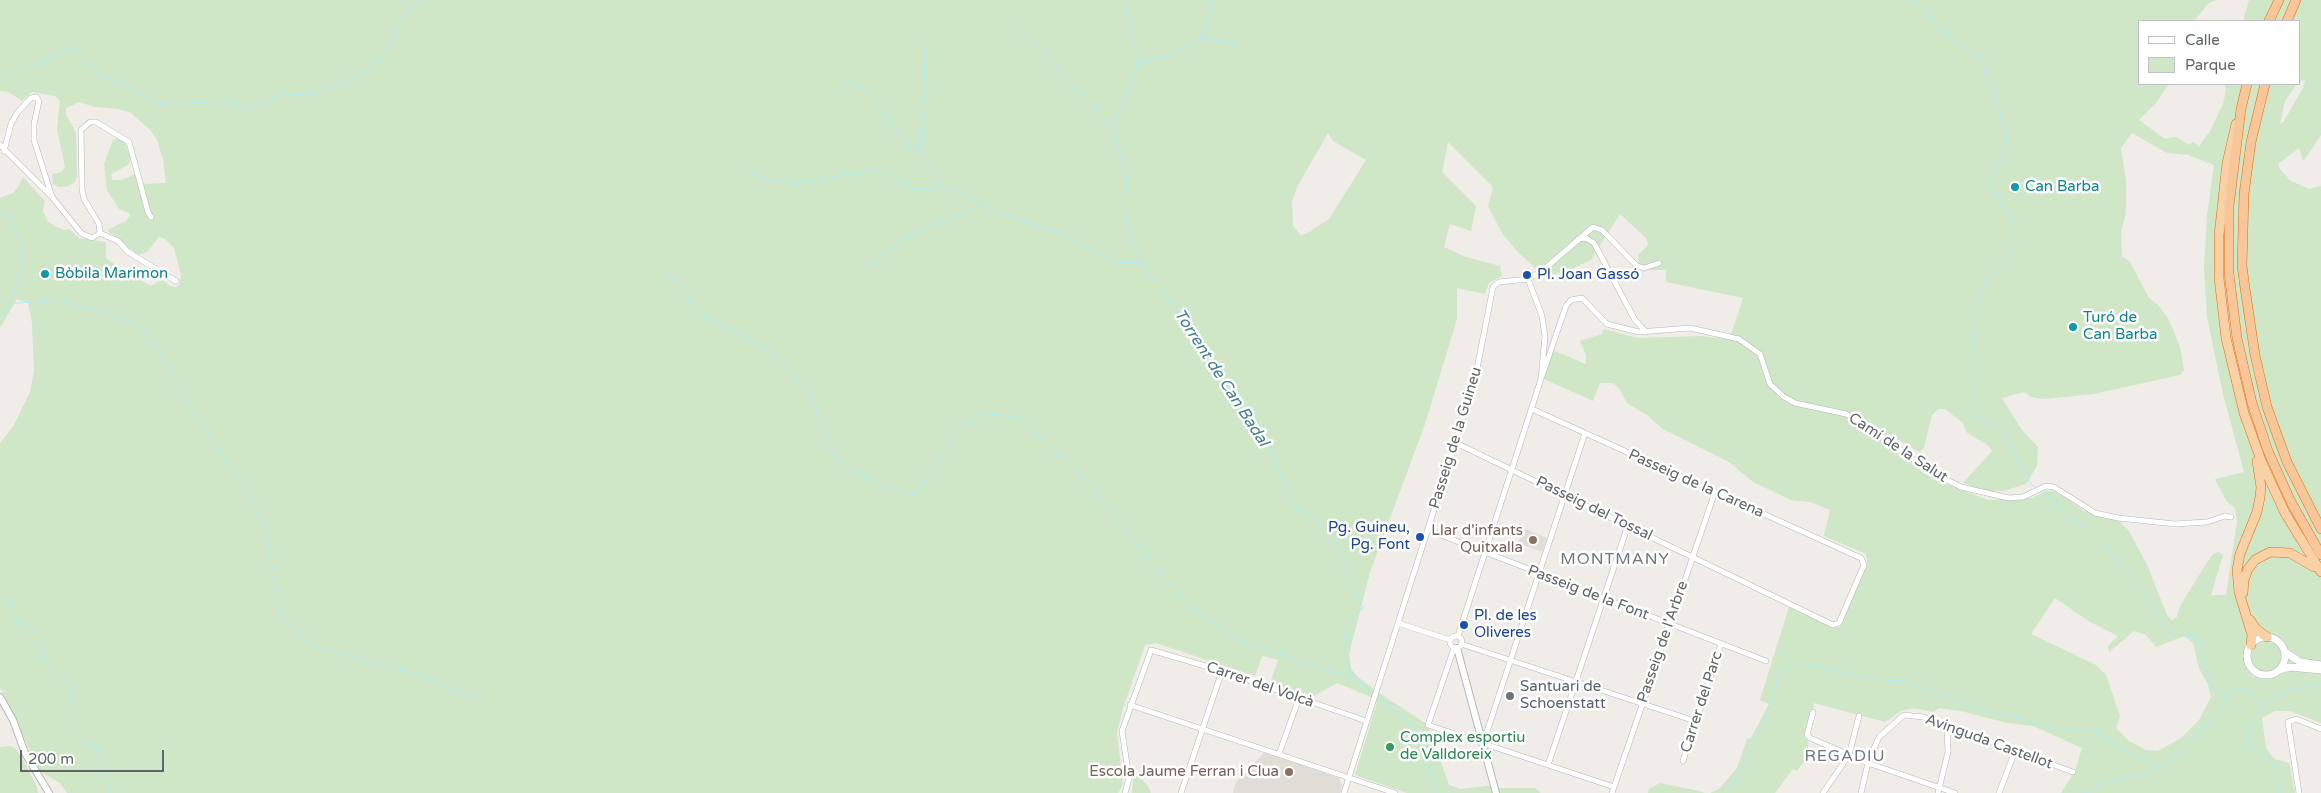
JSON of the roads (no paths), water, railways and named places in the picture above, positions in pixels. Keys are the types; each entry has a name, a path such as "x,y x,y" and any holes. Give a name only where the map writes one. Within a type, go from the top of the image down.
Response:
{"highway":[{"path":"2269,20 2278,0"},
{"path":"2287,20 2296,0"},
{"path":"2246,85 2228,155 2222,194 2219,278 2222,315 2233,369 2254,441 2260,474 2260,497 2240,554 2237,570 2239,592 2252,635 2251,645"},
{"path":"2265,85 2251,142 2244,194 2242,258 2245,288 2254,349 2267,407 2287,462 2321,528"},
{"path":"2240,109 2233,167 2228,244 2231,299 2236,338 2252,403 2268,451 2291,502 2321,555"},
{"path":"2254,441 2285,513 2321,573"},
{"path":"2267,637 2253,626 2244,602 2244,580 2252,563 2270,552 2282,551 2298,556 2321,573"}],"main road":[{"path":"2321,665 2300,662 2285,652 2278,642 2267,637 2260,638 2251,645 2248,659 2254,670 2265,674 2290,667 2321,670"},
{"path":"2279,670 2284,661 2285,652"}],"street":[{"path":"4,151 14,118 27,101 36,97 39,101 34,124 34,140 52,197"},
{"path":"100,233 99,224 84,199 82,189 81,130 90,122 96,122 129,142 151,217"},
{"path":"0,145 52,197 85,236 92,238 100,233"},
{"path":"1613,790 1548,765 1428,725 1461,640 1458,636 1541,379 1545,336 1542,316 1528,278 1542,271 1590,228 1596,226 1637,266 1644,268 1658,263"},
{"path":"100,233 118,241 128,252 176,281"},
{"path":"1578,239 1586,238 1594,243 1635,320 1646,332"},
{"name":"Passeig de la Guineu","path":"1344,793 1474,384 1494,287 1499,282 1528,278"},
{"name":"Camí de la Salut","path":"1541,379 1566,306 1571,300 1582,298 1587,301 1607,324 1646,332 1682,328 1739,339 1760,354 1770,384 1784,397 1795,402 1846,414 1869,427 1939,478 1971,490 2009,498 2029,496 2046,486 2051,486 2059,489 2095,513 2156,522 2191,524 2207,522 2225,516 2231,517"},
{"name":"Passeig de la Carena","path":"1532,409 1861,558 1864,565 1839,623"},
{"path":"1483,744 1585,433"},
{"name":"Passeig del Tossal","path":"1456,442 1833,625 1839,623"},
{"name":"Passeig de l'Arbre","path":"1613,790 1715,492"},
{"path":"1548,765 1628,525"},
{"name":"Passeig de la Font","path":"1428,530 1721,644"},
{"path":"1398,623 1450,640 1458,647 1509,661 1696,721"},
{"path":"1450,640 1452,637 1458,636"},
{"path":"1721,644 1766,661"},
{"name":"Carrer del Parc","path":"1683,760 1721,644"},
{"path":"1458,647 1496,793"},
{"name":"Carrer del Volcà","path":"1130,705 1149,651 1153,649 1366,721"},
{"path":"1181,793 1222,672"},
{"path":"0,697 13,720 25,753 49,793"},
{"path":"1279,754 1299,698"},
{"path":"1125,793 1129,778 1122,732 1130,705 1395,793"},
{"path":"1813,712 1807,735 1810,738 1868,763 1939,790 1955,793"},
{"path":"1823,793 1849,755 1860,716"},
{"name":"Avinguda Castellot","path":"1868,763 1880,736 1904,716 1923,717 2073,772"},
{"path":"2300,793 2288,722 2292,719 2321,729"},
{"path":"1939,790 1948,752 1947,726"},
{"path":"1999,793 2015,751"},
{"path":"1861,793 1868,763"}],"waterway":[{"path":"0,83 12,76 22,66 38,65 67,48 81,54 88,67 101,75 127,85 151,101 178,104 222,101 246,109 287,93 297,95 322,91 364,73 378,64 400,21 412,6 422,0"},
{"name":"Torrent de Can Badal","path":"1123,0 1139,63 1113,128 1115,142 1126,174 1127,185 1123,210 1132,238 1150,275 1197,334 1238,403 1261,432 1270,448 1295,507 1304,515 1317,518 1319,523 1332,534 1363,608 1348,620 1345,656 1352,675 1374,695"},
{"path":"1200,39 1208,24 1211,0"},
{"path":"1912,0 1975,56 1985,58 1988,82 2002,117 2007,139 2005,152 1990,182 2013,222 2014,243 2002,267 1985,282 1971,320 1974,349 1973,375 1976,381 1975,409 1977,415 1999,430 2010,442 2021,468 2030,483 2036,488"},
{"path":"1021,31 1047,53 1063,76 1090,101 1113,128"},
{"path":"1139,63 1168,56 1205,38 1237,45"},
{"path":"920,152 925,96 924,46"},
{"path":"845,82 861,87 873,98 899,136 920,152 945,187 972,197 998,213 1062,233 1114,262 1142,263"},
{"path":"747,173 771,180 798,183 880,169 913,188 945,187"},
{"path":"864,268 893,247 922,230 968,212 981,204"},
{"path":"0,212 9,217 20,240 20,273 9,304 0,318"},
{"path":"665,270 709,319 771,351 810,396 833,455 878,486 915,495 959,428 983,413 1017,417 1092,485 1122,527 1186,603 1239,640 1356,680"},
{"path":"9,304 62,299 82,307 100,310 138,325 163,355 173,382 233,469 265,527 282,619 315,646 421,676 482,701"},
{"path":"2039,490 2056,502 2065,515 2087,528 2100,541 2144,593 2160,624 2167,632 2172,635 2197,637 2212,688 2228,696"},
{"path":"0,587 9,596 12,613 18,623 34,631 40,653 45,661 70,684 73,692 67,714 67,724 81,738 96,748 111,793"},
{"name":"Torrent de Can Badal","path":"1725,793 1732,787 1746,762 1764,722 1779,677 1784,668 1798,665 1827,668 1874,679 1905,681 1990,713 2003,714 2062,730 2092,730 2125,750 2160,767 2184,748 2220,710 2227,697 2236,689 2247,689 2263,704"},
{"name":"Torrent de Can Badal","path":"2263,704 2289,690 2321,683"},
{"name":"Torrent de Can Badal","path":"1377,697 1398,712 1417,731 1436,793"},
{"path":"2262,705 2249,728 2248,741 2250,747 2267,757 2278,771 2282,780 2280,793"},
{"path":"2084,793 2108,782 2144,774 2158,768"}],"place":[{"name":"Can Barba","path":"2015,187"},
{"name":"Bòbila Marimon","path":"45,274"},
{"name":"Pl. Joan Gassó","path":"1527,275"},
{"name":"Turó de Can Barba","path":"2073,327"},
{"name":"Pg. Guineu, Pg. Font","path":"1420,537"},
{"name":"Llar d'infants Quitxalla","path":"1533,540"},
{"name":"Pl. de les Oliveres","path":"1464,625"},
{"name":"Santuari de Schoenstatt","path":"1510,696"},
{"name":"Complex esportiu de Valldoreix","path":"1390,747"},
{"name":"Escola Jaume Ferran i Clua","path":"1289,772"}],"district":[{"name":"MONTMANY","path":"1615,560"},
{"name":"REGADIU","path":"1845,757"}]}
